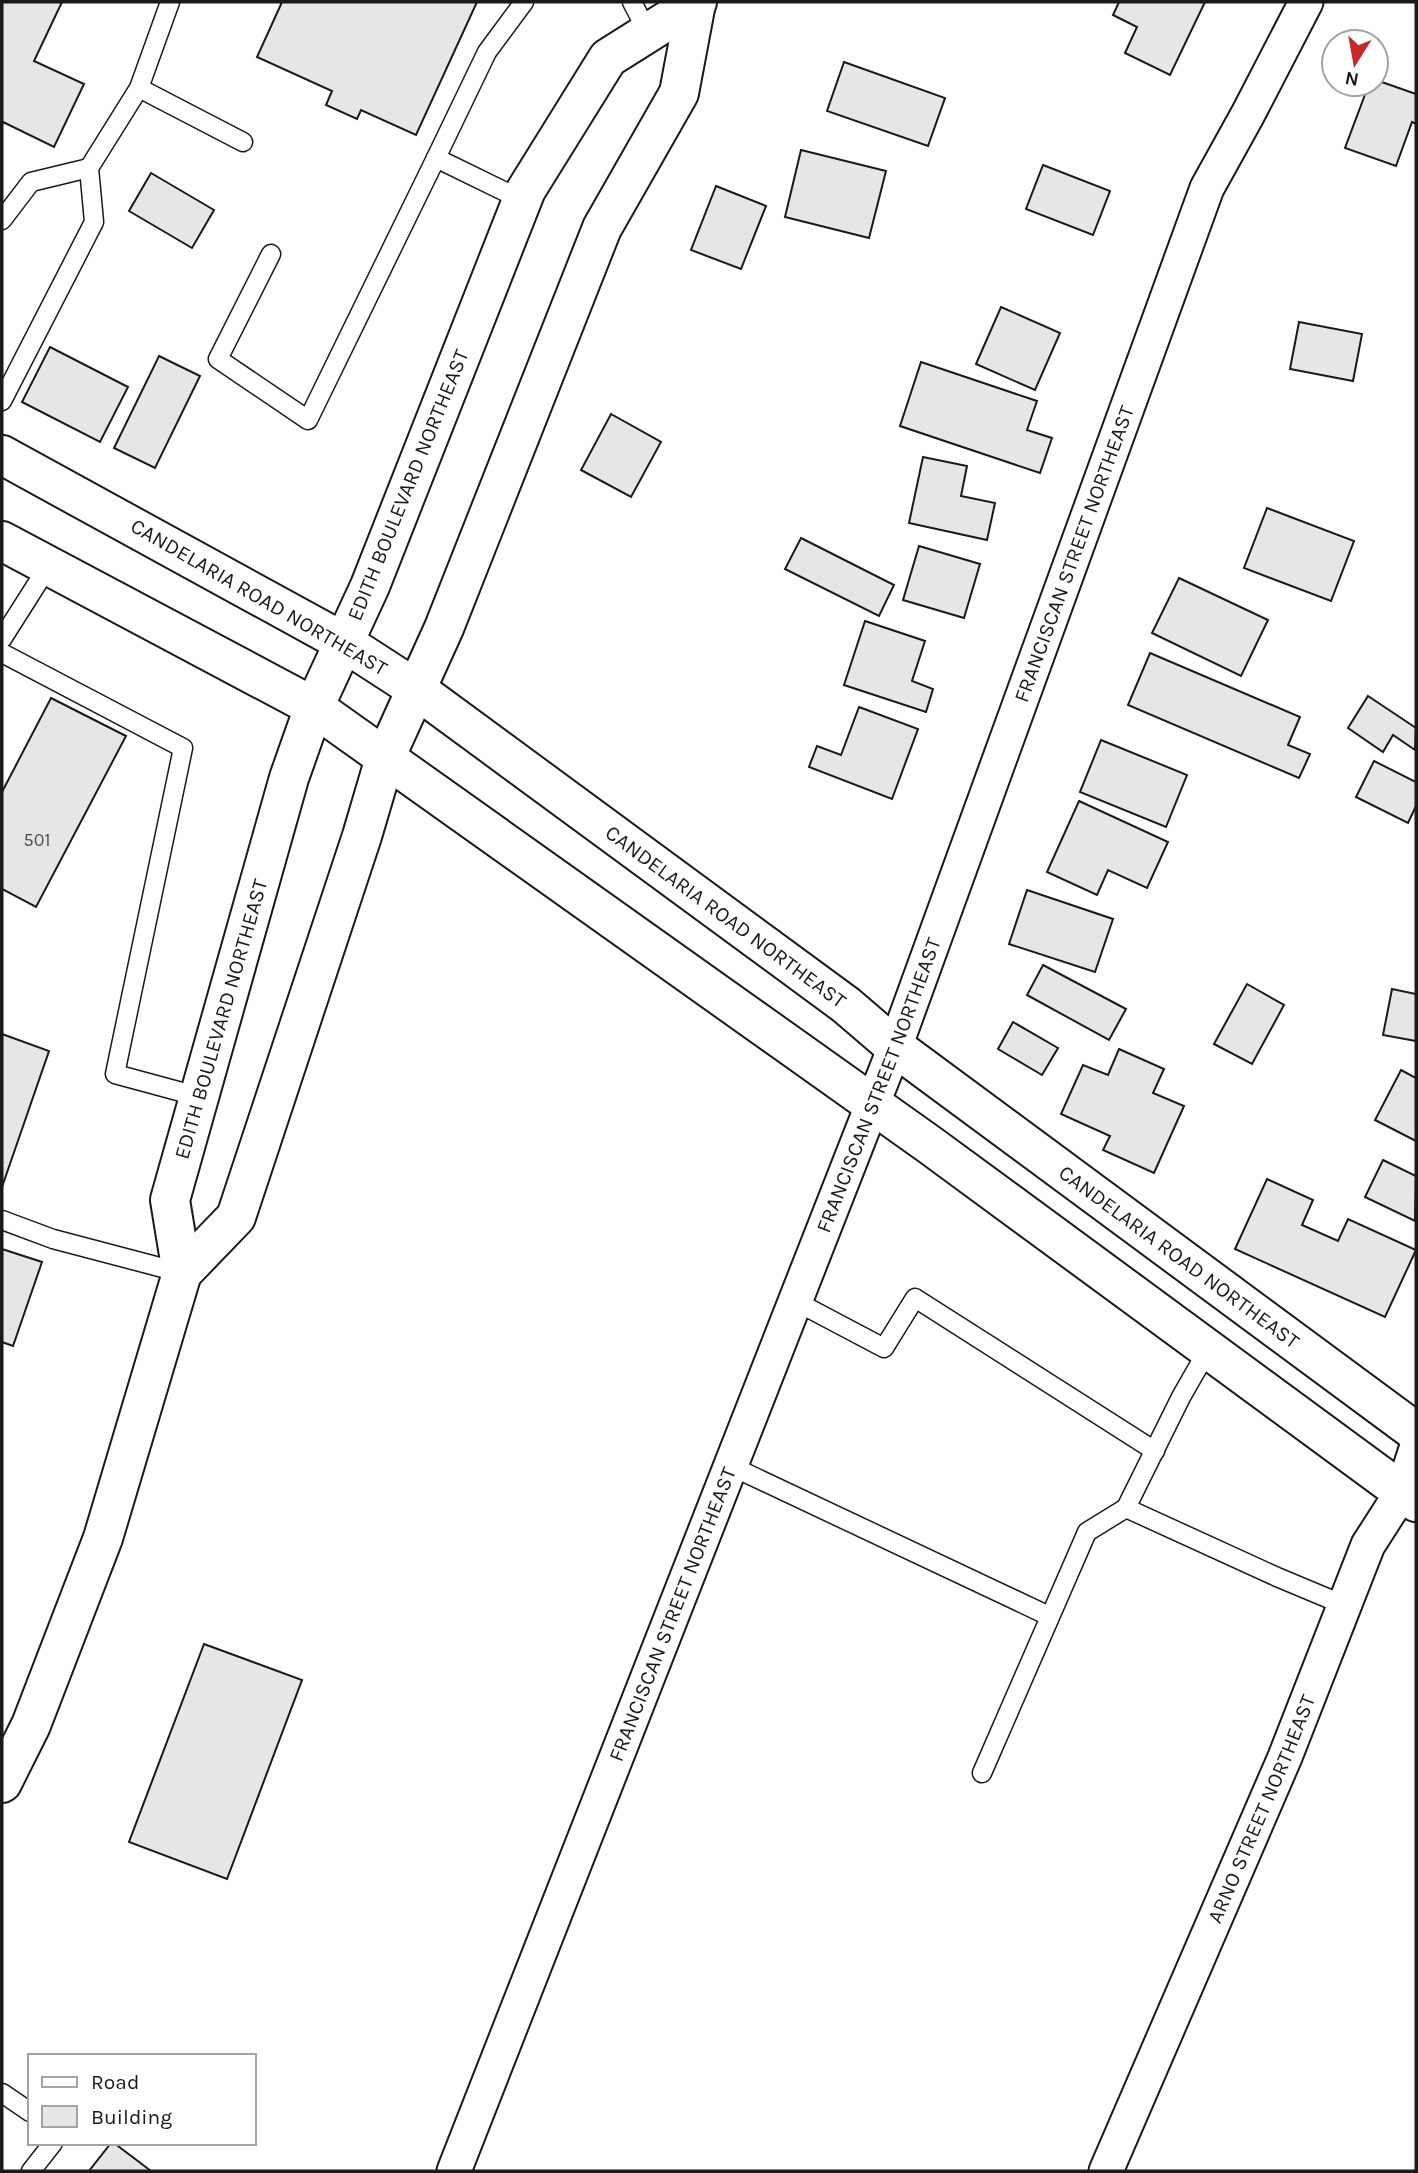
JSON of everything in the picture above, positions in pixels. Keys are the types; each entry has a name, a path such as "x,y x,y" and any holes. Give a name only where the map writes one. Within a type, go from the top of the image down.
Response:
{"main road":[{"name":"EDITH BOULEVARD NORTHEAST","path":"2,1783 31,1725 103,1538 183,1273 236,1217 362,836 385,758 449,615 602,228 679,93 696,2 640,17 608,58 526,190 345,643 314,706 289,778 170,1200 183,1273"},
{"name":"CANDELARIA ROAD NORTHEAST","path":"2,454 345,643 416,689 846,1005 895,1046 1416,1432"},
{"path":"2,541 314,706 1209,1348 1409,1497"}],"street":[{"name":"FRANCISCAN STREET NORTHEAST","path":"454,2171 895,1046 1207,188 1306,2"},
{"name":"ARNO STREET NORTHEAST","path":"1106,2171 1285,1757 1368,1545 1409,1497 1416,1449"}],"lane":[{"path":"2,401 94,222 89,168 139,88 170,2"},
{"path":"271,254 218,359 308,420 487,52 524,2"},
{"path":"139,88 243,142"},
{"path":"436,158 522,200"},
{"path":"2,220 31,182 89,168"},
{"path":"2,639 49,565"},
{"path":"2,653 183,748 115,1074 200,1097"},
{"path":"2,1220 53,1239 183,1273"},
{"path":"795,1301 884,1348 915,1297 1155,1451"},
{"path":"982,1773 1087,1532 1126,1508 1209,1348"},
{"path":"730,1466 1049,1616"},
{"path":"1126,1508 1344,1605"},
{"path":"2,2093 28,2111"},
{"path":"31,2171 51,2145"}],"building":[{"path":"2,2 62,2 34,61 84,84 54,147 3,122 2,125"},
{"path":"282,2 477,2 416,135 361,110 357,119 326,105 332,91 257,57"},
{"path":"1119,2 1205,2 1170,75 1125,53 1137,27 1113,15"},
{"path":"844,62 945,98 928,146 827,111"},
{"path":"1390,85 1416,94 1416,124 1412,122 1396,166 1345,148 1364,98 1390,98"},
{"path":"801,150 886,171 869,238 785,217"},
{"path":"1043,165 1110,191 1093,235 1026,209"},
{"path":"151,173 214,210 192,248 129,211"},
{"path":"716,186 766,206 741,269 691,250"},
{"path":"1001,307 1060,333 1035,390 976,364"},
{"path":"1299,322 1362,334 1353,381 1290,369"},
{"path":"50,347 128,387 100,442 22,402"},
{"path":"159,356 200,376 155,468 114,448"},
{"path":"921,362 1037,401 1027,430 1052,438 1040,473 900,426"},
{"path":"611,414 661,442 631,497 581,470"},
{"path":"923,457 967,466 961,496 995,503 987,540 909,523"},
{"path":"1267,508 1354,541 1331,601 1244,568"},
{"path":"801,538 894,585 879,616 785,569"},
{"path":"919,546 980,564 964,618 903,600"},
{"path":"1179,578 1268,620 1241,676 1152,633"},
{"path":"865,621 925,641 912,681 933,689 926,712 844,685"},
{"path":"1150,653 1300,717 1288,745 1310,754 1299,778 1128,705"},
{"path":"1368,696 1416,728 1415,750 1393,735 1383,752 1348,728"},
{"path":"51,698 126,736 36,907 2,889 2,792"},
{"path":"859,707 918,729 892,799 809,767 817,746 841,755"},
{"path":"1101,740 1187,775 1166,827 1080,792"},
{"path":"1374,761 1416,782 1416,806 1408,823 1356,797"},
{"path":"1079,801 1168,842 1147,888 1108,870 1097,895 1047,872"},
{"path":"1027,890 1113,919 1095,972 1009,944"},
{"path":"1043,965 1126,1009 1109,1040 1027,995"},
{"path":"1247,984 1284,1005 1252,1064 1214,1044"},
{"path":"1392,989 1416,994 1416,1041 1383,1035"},
{"path":"1013,1022 1058,1048 1042,1075 998,1049"},
{"path":"2,1034 49,1051 2,1187"},
{"path":"1119,1049 1164,1069 1153,1093 1184,1106 1154,1173 1103,1150 1110,1136 1061,1114 1083,1065 1108,1075"},
{"path":"1401,1070 1416,1078 1416,1141 1375,1120"},
{"path":"1383,1160 1416,1176 1415,1221 1365,1197"},
{"path":"1267,1179 1313,1200 1302,1225 1338,1241 1348,1219 1416,1250 1385,1317 1235,1249"},
{"path":"2,1249 42,1262 13,1346 2,1342"},
{"path":"204,1644 302,1680 227,1879 129,1842"},
{"path":"109,2145 117,2145 151,2171 89,2171"}]}
